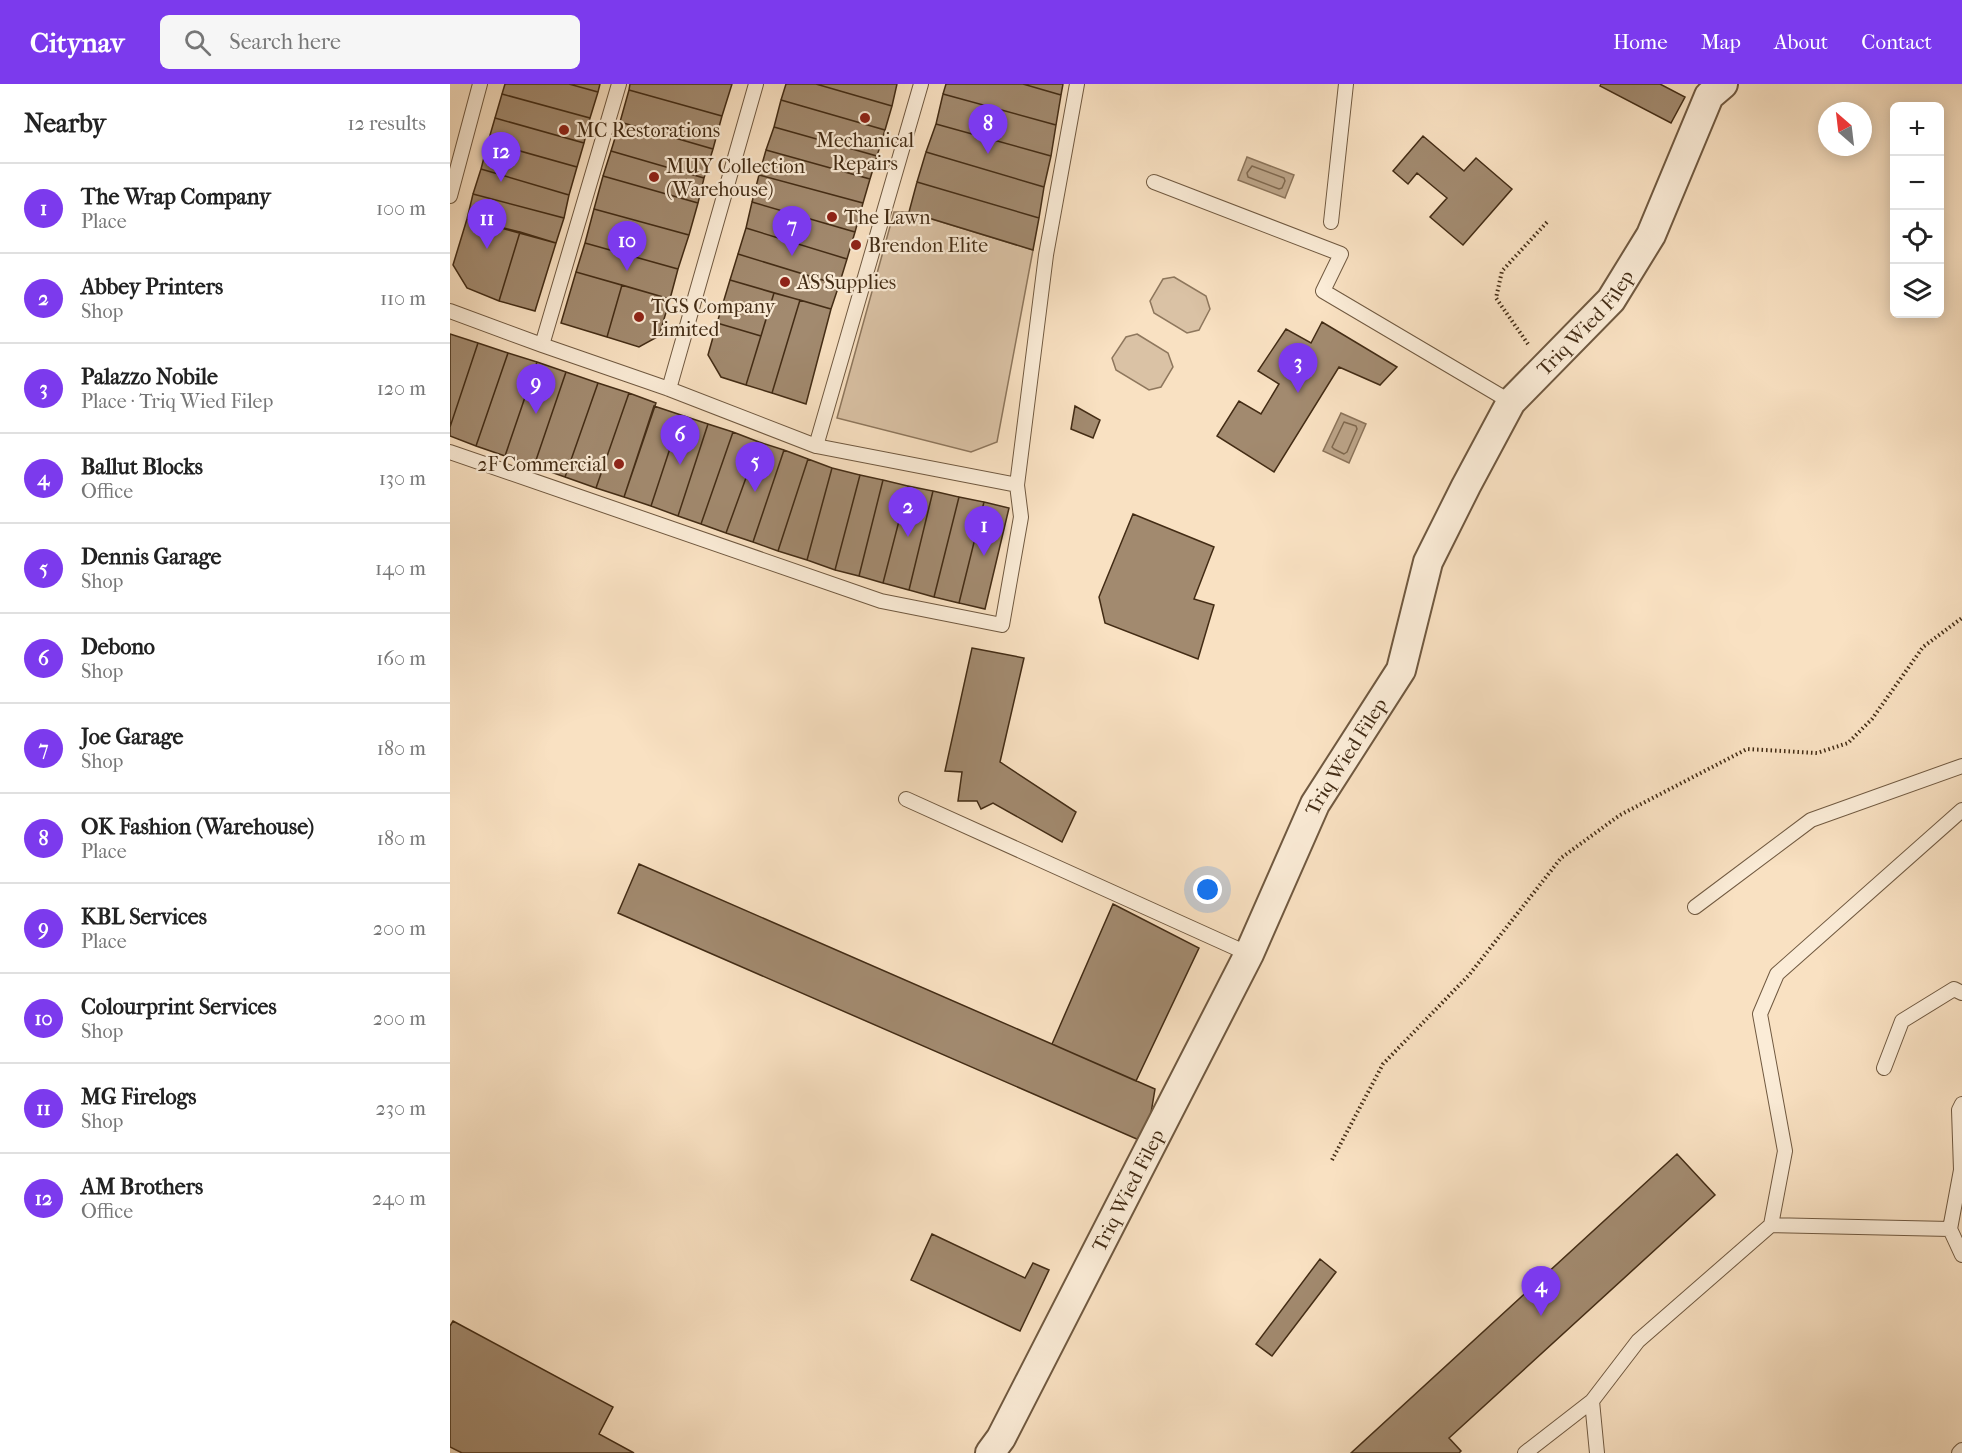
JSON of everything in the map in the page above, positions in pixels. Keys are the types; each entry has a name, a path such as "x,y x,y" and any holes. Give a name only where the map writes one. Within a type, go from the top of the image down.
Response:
{"street":[{"name":"Triq Wied Filep","path":"990,1453 1001,1438 1249,954 1315,804 1401,670 1428,562 1510,402 1611,300 1651,235 1709,96 1722,84"}],"lane":[{"path":"450,196 480,84"},
{"path":"542,345 619,84"},
{"path":"669,389 756,84"},
{"path":"816,447 921,84"},
{"path":"450,452 880,601 1002,625 1021,517 1017,485 1046,255 1077,84"},
{"path":"1331,222 1346,84"},
{"path":"1154,182 1341,254 1323,291 1510,402"},
{"path":"450,311 669,389 816,447 1017,485"},
{"path":"1695,907 1811,820 1962,766"},
{"path":"906,799 1249,954"},
{"path":"1525,1453 1592,1401 1638,1341 1771,1225 1785,1150 1761,1014 1777,974 1962,810"},
{"path":"1884,1068 1902,1021 1954,989 1962,993"},
{"path":"1962,1104 1959,1110 1961,1170 1950,1229 1962,1255"},
{"path":"1771,1225 1950,1229"},
{"path":"1592,1401 1598,1453"}],"path":[{"path":"1548,221 1502,271 1496,298 1525,341 1548,364"},
{"path":"1332,1160 1383,1065 1468,975 1561,858 1620,815 1747,749 1817,753 1848,743 1872,719 1923,647 1962,618"}],"shaded area":[{"path":"894,212 909,212 1033,250 997,442 971,452 837,418"},
{"path":"1174,277 1206,296 1210,309 1199,330 1187,333 1154,313 1150,301 1163,279"},
{"path":"1137,334 1168,353 1173,367 1161,387 1149,390 1116,370 1112,358 1126,337"}],"water":[{"path":"1247,157 1294,175 1285,198 1238,180"},
{"path":"1341,413 1366,424 1349,463 1323,451"}],"building":[{"path":"505,84 569,84 598,92 590,118 502,94"},
{"path":"569,84 600,84 598,92"},
{"name":"MUY Collection (Warehouse)","path":"630,84 732,84 722,116 629,90"},
{"name":"Mechanical Repairs","path":"786,84 816,84 892,106 885,130 781,100"},
{"path":"816,84 897,84 892,106"},
{"path":"946,84 1023,84 1061,95 1056,125 943,94"},
{"path":"1023,84 1063,84 1061,95"},
{"path":"1601,84 1660,84 1685,97 1671,123 1600,86"},
{"path":"629,90 722,116 713,149 620,122"},
{"name":"MC Restorations","path":"502,94 590,118 584,143 495,118"},
{"path":"943,94 1056,125 1051,156 936,124"},
{"path":"781,100 885,130 877,156 774,127"},
{"path":"495,118 584,143 577,167 488,142"},
{"path":"620,122 713,149 704,178 611,151"},
{"path":"936,124 1051,156 1044,187 926,152"},
{"path":"774,127 877,156 870,179 766,150"},
{"path":"1423,136 1464,171 1476,158 1512,189 1463,245 1430,217 1447,198 1417,173 1408,184 1393,171"},
{"path":"488,142 577,167 569,195 481,169"},
{"path":"766,150 870,179 863,203 759,175"},
{"name":"MUY Collection (Warehouse)","path":"611,151 704,178 698,203 603,176"},
{"path":"926,152 1044,187 1039,218 917,182"},
{"path":"481,169 569,195 564,218 473,194"},
{"name":"The Lawn","path":"759,175 863,203 855,232 752,202"},
{"path":"603,176 698,203 689,235 594,209"},
{"path":"917,182 1039,218 1033,250 909,212"},
{"path":"473,194 564,218 556,243 467,219"},
{"path":"752,202 855,232 847,259 746,228"},
{"path":"594,209 689,235 678,269 585,243"},
{"path":"467,219 520,232 499,301 467,288 453,265"},
{"path":"746,228 847,259 839,285 738,254"},
{"path":"520,232 556,243 535,311 499,301"},
{"path":"585,243 678,269 670,299 576,272"},
{"name":"AS Supplies","path":"738,254 839,285 831,309 730,280"},
{"name":"TGS Company Limited","path":"576,272 622,285 607,337 561,323"},
{"path":"730,280 774,293 761,336 717,323"},
{"name":"TGS Company Limited","path":"622,285 670,299 659,336 639,347 607,337"},
{"path":"774,293 800,300 772,393 746,385"},
{"path":"800,300 831,309 806,404 772,393"},
{"path":"1322,322 1397,367 1380,385 1339,367 1274,472 1217,436 1239,401 1261,414 1279,384 1258,371 1286,329 1311,343"},
{"path":"717,323 761,336 746,385 721,377 708,355"},
{"path":"450,334 478,343 450,427"},
{"path":"478,343 508,353 476,446 450,436 450,427"},
{"path":"508,353 537,362 505,456 476,446"},
{"path":"537,362 566,372 534,466 505,456"},
{"path":"566,372 598,383 565,477 534,466"},
{"path":"598,383 629,393 596,488 565,477"},
{"name":"2F Commercial","path":"629,393 656,403 624,497 596,488"},
{"path":"654,406 681,415 651,506 624,497"},
{"path":"1075,406 1100,420 1093,438 1071,429"},
{"path":"681,415 708,424 678,516 651,506"},
{"path":"708,424 733,432 701,524 678,516"},
{"path":"733,432 759,442 726,533 701,524"},
{"path":"759,442 784,450 753,542 726,533"},
{"path":"784,450 808,459 778,551 753,542"},
{"path":"808,459 832,468 807,560 778,551"},
{"path":"832,468 860,475 835,570 807,560"},
{"path":"860,475 883,480 859,576 835,570"},
{"path":"883,480 908,486 883,583 859,576"},
{"path":"908,486 933,491 909,590 883,583"},
{"path":"933,491 959,497 934,597 909,590"},
{"path":"959,497 984,502 959,603 934,597"},
{"path":"984,502 1009,508 985,609 959,603"},
{"path":"1133,514 1214,547 1194,599 1214,605 1198,659 1105,623 1099,597"},
{"path":"972,648 1024,658 1000,762 1076,812 1062,842 993,803 981,809 977,801 958,801 962,772 945,771"},
{"path":"639,864 1155,1089 1151,1113 1139,1140 618,913"},
{"path":"1113,904 1199,948 1136,1081 1052,1044"},
{"path":"1677,1154 1715,1195 1449,1438 1461,1451 1459,1453 1351,1453"},
{"path":"932,1234 1025,1278 1033,1263 1049,1270 1020,1331 911,1280"},
{"path":"1320,1259 1336,1272 1272,1356 1256,1344"},
{"path":"453,1321 613,1407 599,1434 634,1453 462,1453 450,1447 450,1326"}],"place":[{"name":"Mechanical Repairs","path":"865,118"},
{"name":"MC Restorations","path":"564,130"},
{"name":"OK Fashion (Warehouse)","path":"988,154"},
{"name":"MUY Collection (Warehouse)","path":"654,177"},
{"name":"AM Brothers","path":"501,182"},
{"name":"The Lawn","path":"832,217"},
{"name":"Brendon Elite","path":"856,245"},
{"name":"MG Firelogs","path":"487,249"},
{"name":"Joe Garage","path":"792,256"},
{"name":"Colourprint Services","path":"627,271"},
{"name":"AS Supplies","path":"785,282"},
{"name":"TGS Company Limited","path":"639,317"},
{"name":"Palazzo Nobile","path":"1298,393"},
{"name":"KBL Services","path":"536,414"},
{"name":"2F Commercial","path":"619,464"},
{"name":"Debono","path":"680,465"},
{"name":"Dennis Garage","path":"755,492"},
{"name":"Abbey Printers","path":"908,537"},
{"name":"The Wrap Company","path":"984,556"},
{"name":"Ballut Blocks","path":"1541,1316"}]}
